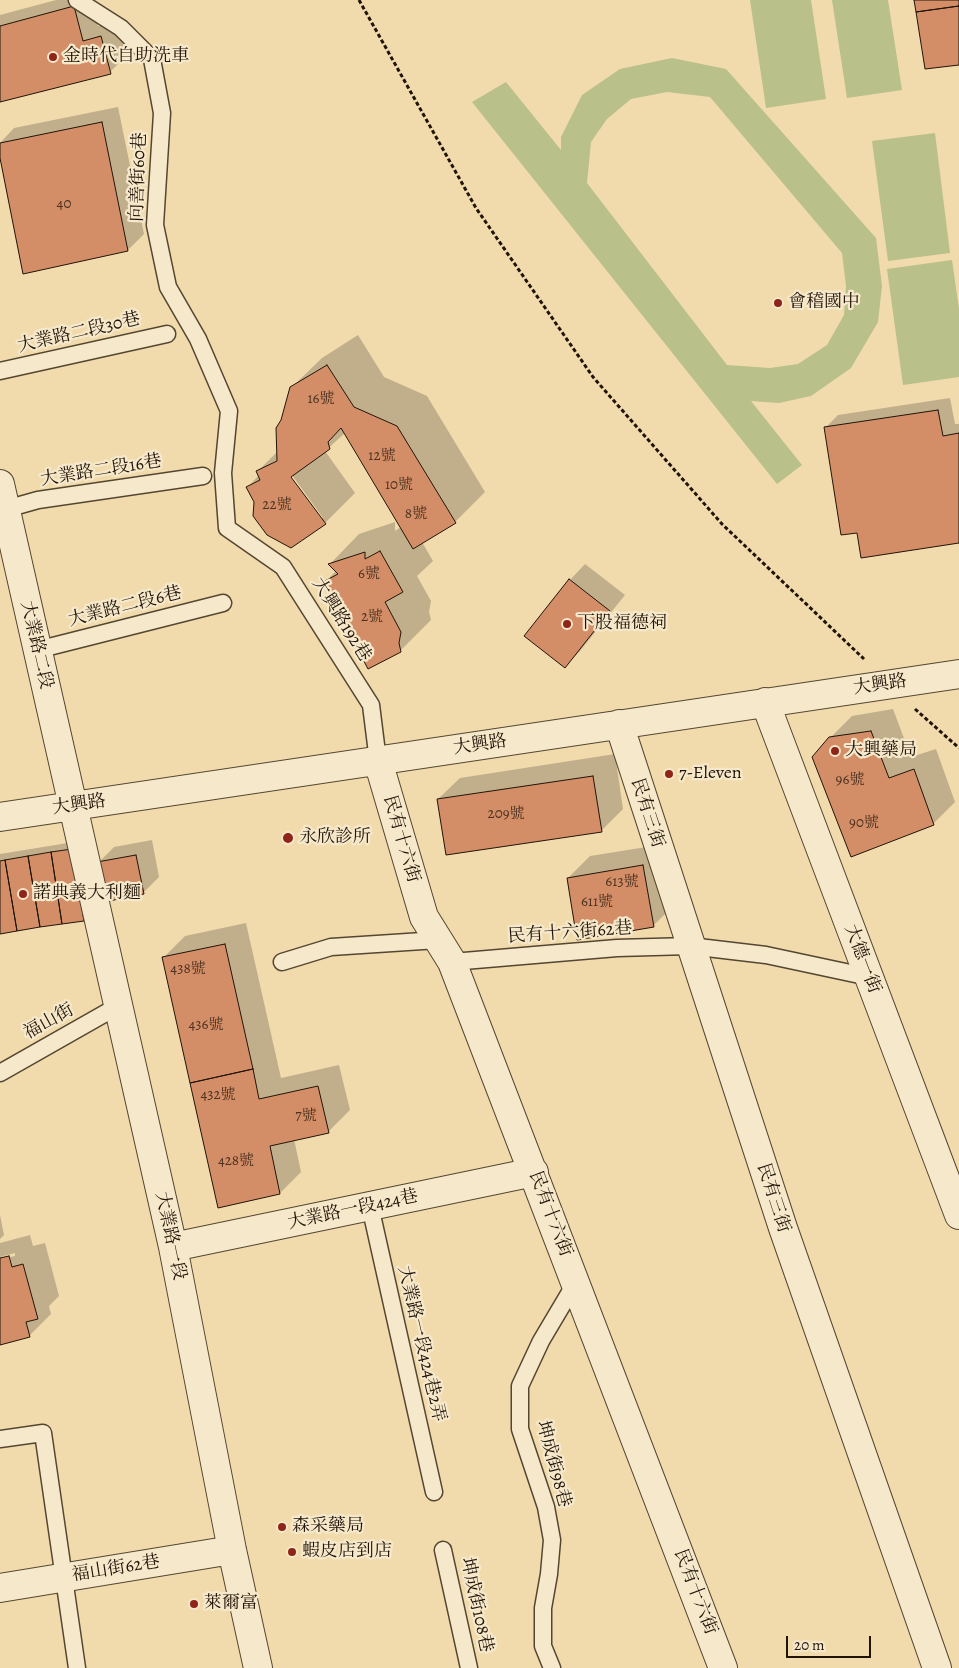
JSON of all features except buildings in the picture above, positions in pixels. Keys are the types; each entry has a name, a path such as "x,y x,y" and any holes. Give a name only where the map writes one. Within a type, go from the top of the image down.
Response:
{"street":[{"name":"大業路二段","path":"3,496 72,806"},
{"name":"大興路","path":"0,817 959,674"},
{"name":"大德一街","path":"766,702 959,1215"},
{"name":"民有三街","path":"619,724 783,1228 937,1668"},
{"name":"民有十六街","path":"378,760 424,917 445,951 534,1172 724,1668"},
{"name":"大業路一段","path":"72,806 173,1247 232,1550 258,1668"},
{"name":"大業路一段424巷","path":"173,1247 534,1172"},
{"name":"福山街62巷","path":"0,1588 232,1550"}],"lane":[{"name":"向善街60巷","path":"77,0 121,28 152,59 162,113 155,225 168,287 198,339 229,411 223,473 227,528"},
{"name":"大業路二段30巷","path":"0,371 167,334"},
{"name":"大業路二段16巷","path":"3,496 38,500 203,476"},
{"name":"大興路192巷","path":"227,528 283,567 371,705 378,760"},
{"name":"大業路二段6巷","path":"37,650 223,603"},
{"name":"民有十六街62巷","path":"282,962 331,947 445,951 690,946 766,954 869,977"},
{"name":"福山街","path":"0,1073 118,1006"},
{"name":"大業路一段424巷2弄","path":"370,1206 434,1492"},
{"name":"坤成街98巷","path":"552,1668 543,1646 543,1608 552,1540 546,1507 520,1429 520,1386 541,1341 576,1282"},
{"path":"0,1439 42,1432 77,1668"},
{"name":"坤成街108巷","path":"444,1550 470,1668"}],"path":[{"path":"358,0 476,208 593,377 722,524 868,662"},
{"path":"913,707 959,748"}],"green space":[{"path":"750,0 811,0 826,99 766,108"},
{"path":"832,0 888,0 902,90 847,98"},
{"path":"672,58 726,69 876,238 882,286 878,322 851,368 811,396 779,403 751,401 802,465 777,484 472,102 506,82 561,150 561,137 582,95 620,69","holes":["667,92 710,97 842,253 846,286 844,315 827,345 798,364 770,368 727,365 587,183 591,142 607,119 631,99"]},
{"path":"935,133 950,253 888,261 872,141"},
{"path":"952,260 959,309 959,377 903,385 887,269"}],"place":[{"name":"金時代自助洗車","path":"53,57"},
{"name":"會稽國中","path":"778,303"},
{"name":"下股福德祠","path":"567,624"},
{"name":"大興藥局","path":"835,751"},
{"name":"7-Eleven","path":"669,774"},
{"name":"永欣診所","path":"288,838"},
{"name":"諾典義大利麵","path":"23,894"},
{"name":"森采藥局","path":"282,1527"},
{"name":"蝦皮店到店","path":"292,1552"},
{"name":"萊爾富","path":"194,1604"}]}
